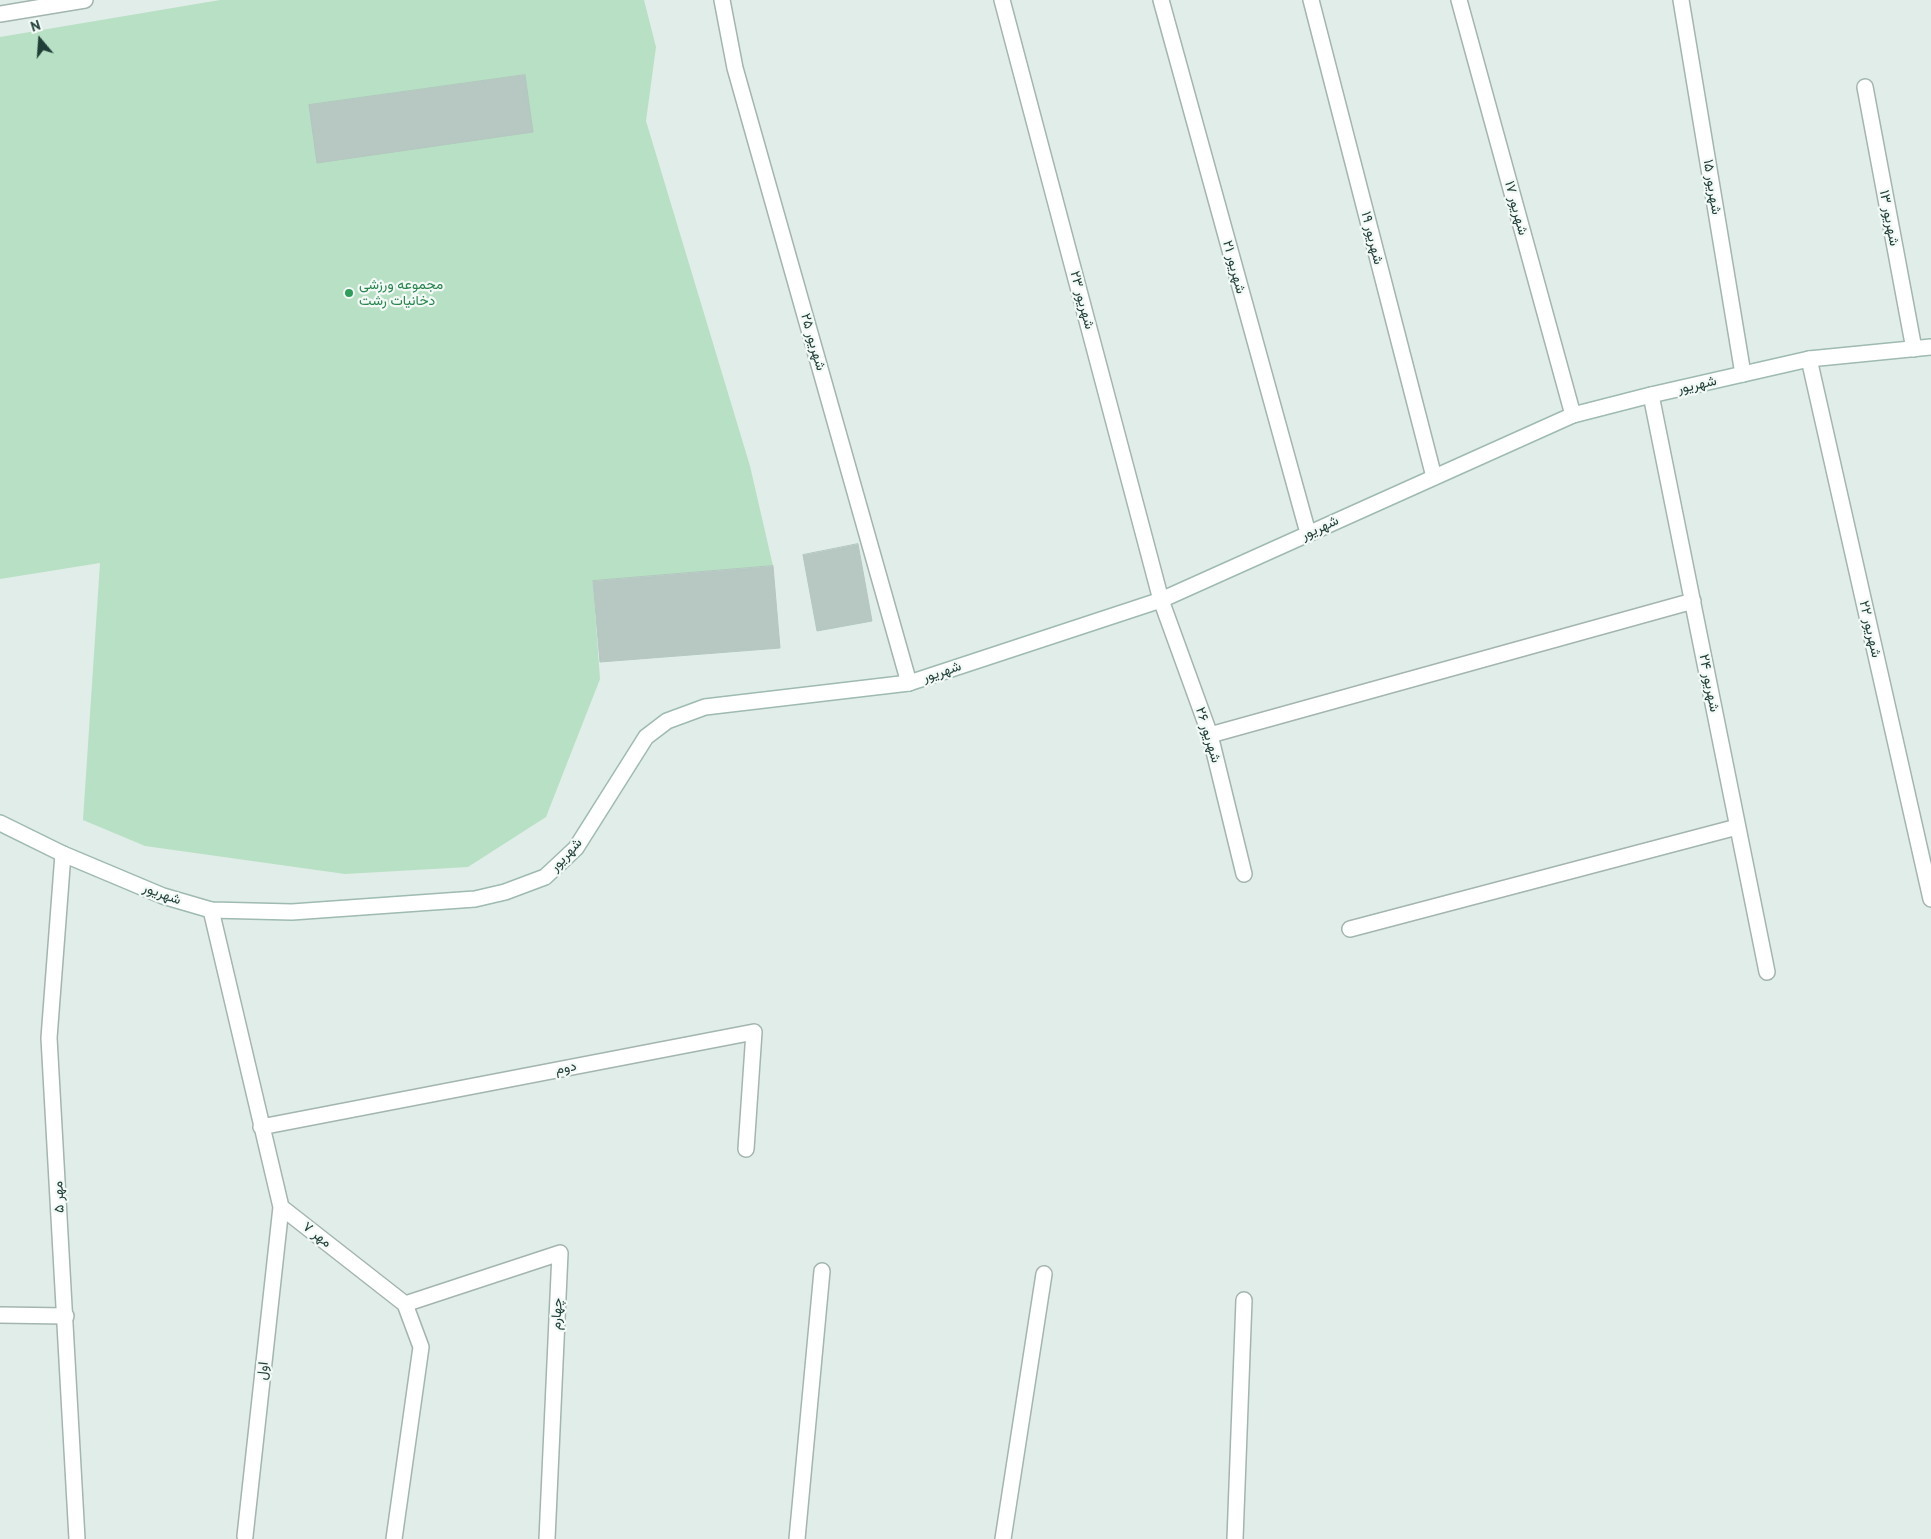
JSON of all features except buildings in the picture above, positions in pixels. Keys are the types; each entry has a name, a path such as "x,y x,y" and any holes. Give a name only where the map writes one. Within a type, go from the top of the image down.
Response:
{"street":[{"path":"0,14 85,0"},
{"name":"شهریور ۲۵","path":"722,0 735,68 909,683"},
{"name":"شهریور ۲۳","path":"1002,0 1161,600"},
{"name":"شهریور ۲۱","path":"1160,0 1308,533"},
{"name":"شهریور ۱۹","path":"1311,0 1434,477"},
{"name":"شهریور ۱۷","path":"1459,0 1572,415"},
{"name":"شهریور ۱۵","path":"1681,0 1744,374"},
{"name":"شهریور ۱۳","path":"1865,87 1914,349"},
{"name":"شهریور","path":"0,823 63,854 163,896 211,910 292,912 476,899 505,892 545,877 576,848 646,737 667,721 706,708 909,683 1161,600 1572,415 1651,395 1809,360 1931,347"},
{"name":"شهریور ۲۲","path":"1809,360 1931,899"},
{"name":"شهریور ۲۴","path":"1651,395 1767,972"},
{"name":"شهریور ۲۶","path":"1161,600 1210,735 1244,874"},
{"path":"1210,735 1693,601"},
{"path":"1350,929 1737,828"},
{"name":"مهر ۵","path":"63,854 49,1038 77,1539"},
{"path":"211,910 281,1207"},
{"name":"دوم","path":"261,1127 754,1032 746,1149"},
{"name":"مهر ۷","path":"281,1207 405,1304"},
{"name":"اول","path":"245,1536 281,1207"},
{"name":"چهارم","path":"405,1304 560,1253 547,1539"},
{"path":"797,1539 822,1271"},
{"path":"1003,1539 1044,1274"},
{"path":"1235,1539 1244,1300"},
{"path":"394,1539 421,1347 405,1304"},
{"path":"0,1315 66,1316"}],"green space":[{"name":"مجموعه ورزشی دخانیات رشت","path":"220,0 644,0 656,47 646,121 750,466 773,566 593,581 600,679 546,817 468,867 345,874 145,846 83,820 100,563 0,579 0,37"}],"place":[{"name":"مجموعه ورزشی دخانیات رشت","path":"349,293"}]}
